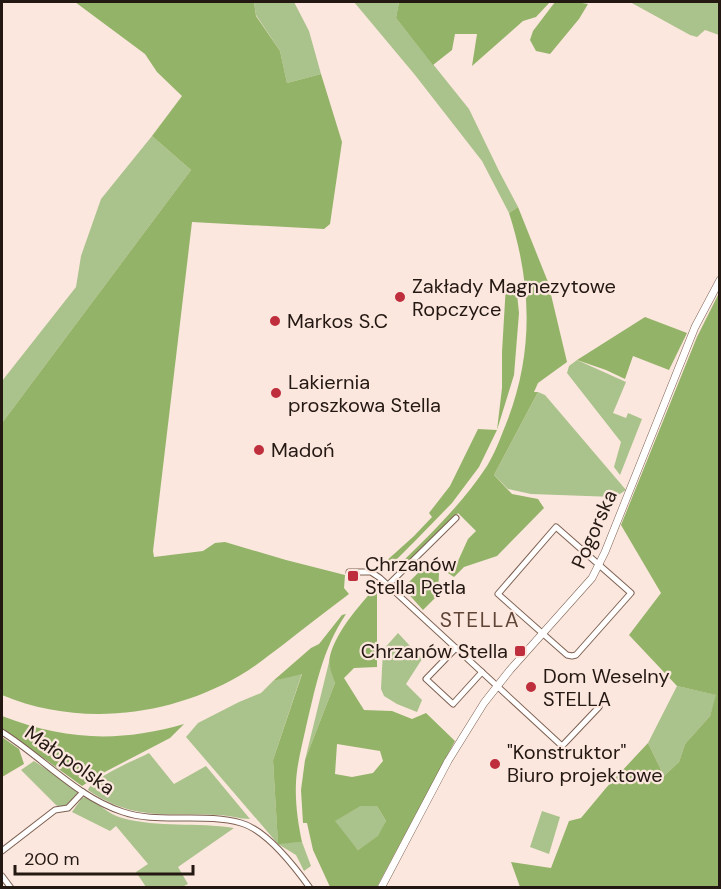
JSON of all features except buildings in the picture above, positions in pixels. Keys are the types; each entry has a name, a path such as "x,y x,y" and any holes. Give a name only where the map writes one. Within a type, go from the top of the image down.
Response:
{"street":[{"name":"Pogorska","path":"381,888 448,761 475,717 497,686 592,578 695,327 720,280"},
{"path":"388,585 456,518"},
{"path":"556,527 599,565 631,593 576,656 567,655 498,594 556,527"},
{"path":"349,572 371,572 388,585 562,747 599,707"},
{"path":"456,648 426,679 453,704 482,672"},
{"name":"Małopolska","path":"2,732 83,792 124,813 144,817 225,819 243,823 257,831 282,853 310,888"},
{"path":"2,851 55,810 65,810 71,806 83,792"},
{"path":"2,876 11,888"}],"green space":[{"path":"75,2 254,2 256,16 280,51 287,83 321,74 342,142 330,224 324,229 192,222 153,551 154,557 203,551 215,543 225,542 345,575 344,588 349,594 239,676 183,701 122,713 92,714 61,711 31,705 2,695 2,423 191,170 152,136 182,96 157,72 145,54"},
{"path":"254,2 294,2 309,31 321,74 287,83 280,51 256,15"},
{"path":"354,2 399,2 396,18 469,109 518,207 509,213 482,161"},
{"path":"399,2 550,2 536,17 523,21 472,66 477,34 455,34 452,50 433,65 396,18"},
{"path":"555,2 588,4 579,19 550,54 536,51 530,40 533,31"},
{"path":"630,2 719,2 719,35 705,30 697,37 690,35"},
{"path":"152,136 191,170 2,423 2,381 76,287 81,256 101,199"},
{"path":"518,207 548,282 567,362 538,383 534,392 538,392 494,475 512,494 538,499 544,508 497,556 464,567 454,577 448,573 458,561 468,539 476,531 458,513 408,563 405,559 459,503 487,466 515,398 522,371 527,319 522,266 509,213"},
{"path":"506,284 516,284 519,313 514,375 497,430 502,388"},
{"path":"719,293 719,887 520,887 511,862 551,868 569,821 581,818 648,743 664,776 679,762 685,744 710,716 716,695 677,686 629,635 661,593 621,525 697,337"},
{"path":"645,317 687,333 669,370 633,356 625,379 577,360"},
{"path":"577,360 626,382 613,413 626,418 628,413 642,419 620,475 614,467 621,442 567,373 569,366"},
{"path":"538,392 545,395 626,490 615,497 531,494 508,489 494,475"},
{"path":"478,429 497,430 479,467 452,503 388,568 384,563 432,517 429,513 450,486"},
{"path":"420,571 439,573 438,595 423,610 403,588"},
{"path":"374,589 377,592 377,667 354,668 344,678 364,710 392,711 412,719 426,713 455,741 377,887 330,887 313,850 307,823 303,823 301,790 305,760 335,683 330,662 333,647 348,620","holes":["337,744 380,751 383,761 373,773 352,777 335,774","361,806 377,806 386,821 378,836 358,850 335,821"]},
{"path":"346,614 325,655 300,755 296,798 302,842 278,844 273,760 302,674 273,681 311,648 319,644 342,615"},
{"path":"398,633 422,659 406,684 422,700 417,712 384,696 381,689 383,650"},
{"path":"330,658 335,683 305,760"},
{"path":"302,673 273,760 278,843 302,842 311,866 304,871 296,855 278,844 186,737 198,723 261,693 273,681"},
{"path":"677,686 717,695 710,716 685,744 679,762 664,776 648,743"},
{"path":"2,716 48,730 92,736 137,734 184,724 170,738 82,786 2,728"},
{"path":"2,737 19,749 24,764 2,777"},
{"path":"149,753 174,784 206,766 250,819 222,815 135,811 104,800 88,790 105,775"},
{"path":"34,761 78,790 79,794 68,806 56,805 21,770"},
{"path":"86,797 117,816 136,821 234,828 178,867 188,884 182,887 146,887 136,872 148,864 116,826 110,831 72,812 82,798"},
{"path":"361,806 377,806 386,821 379,836 358,850 334,821"},
{"path":"542,811 560,817 549,854 530,847"}],"place":[{"name":"Zakłady Magnezytowe Ropczyce","path":"400,297"},
{"name":"Markos S.C","path":"275,321"},
{"name":"Lakiernia proszkowa Stella","path":"276,393"},
{"name":"Madoń","path":"259,450"},
{"name":"Chrzanów Stella Pętla","path":"353,576"},
{"name":"Chrzanów Stella","path":"520,651"},
{"name":"Dom Weselny STELLA","path":"531,687"},
{"name":"\"Konstruktor\" Biuro projektowe","path":"495,764"}],"district":[{"name":"STELLA","path":"480,620"}]}
